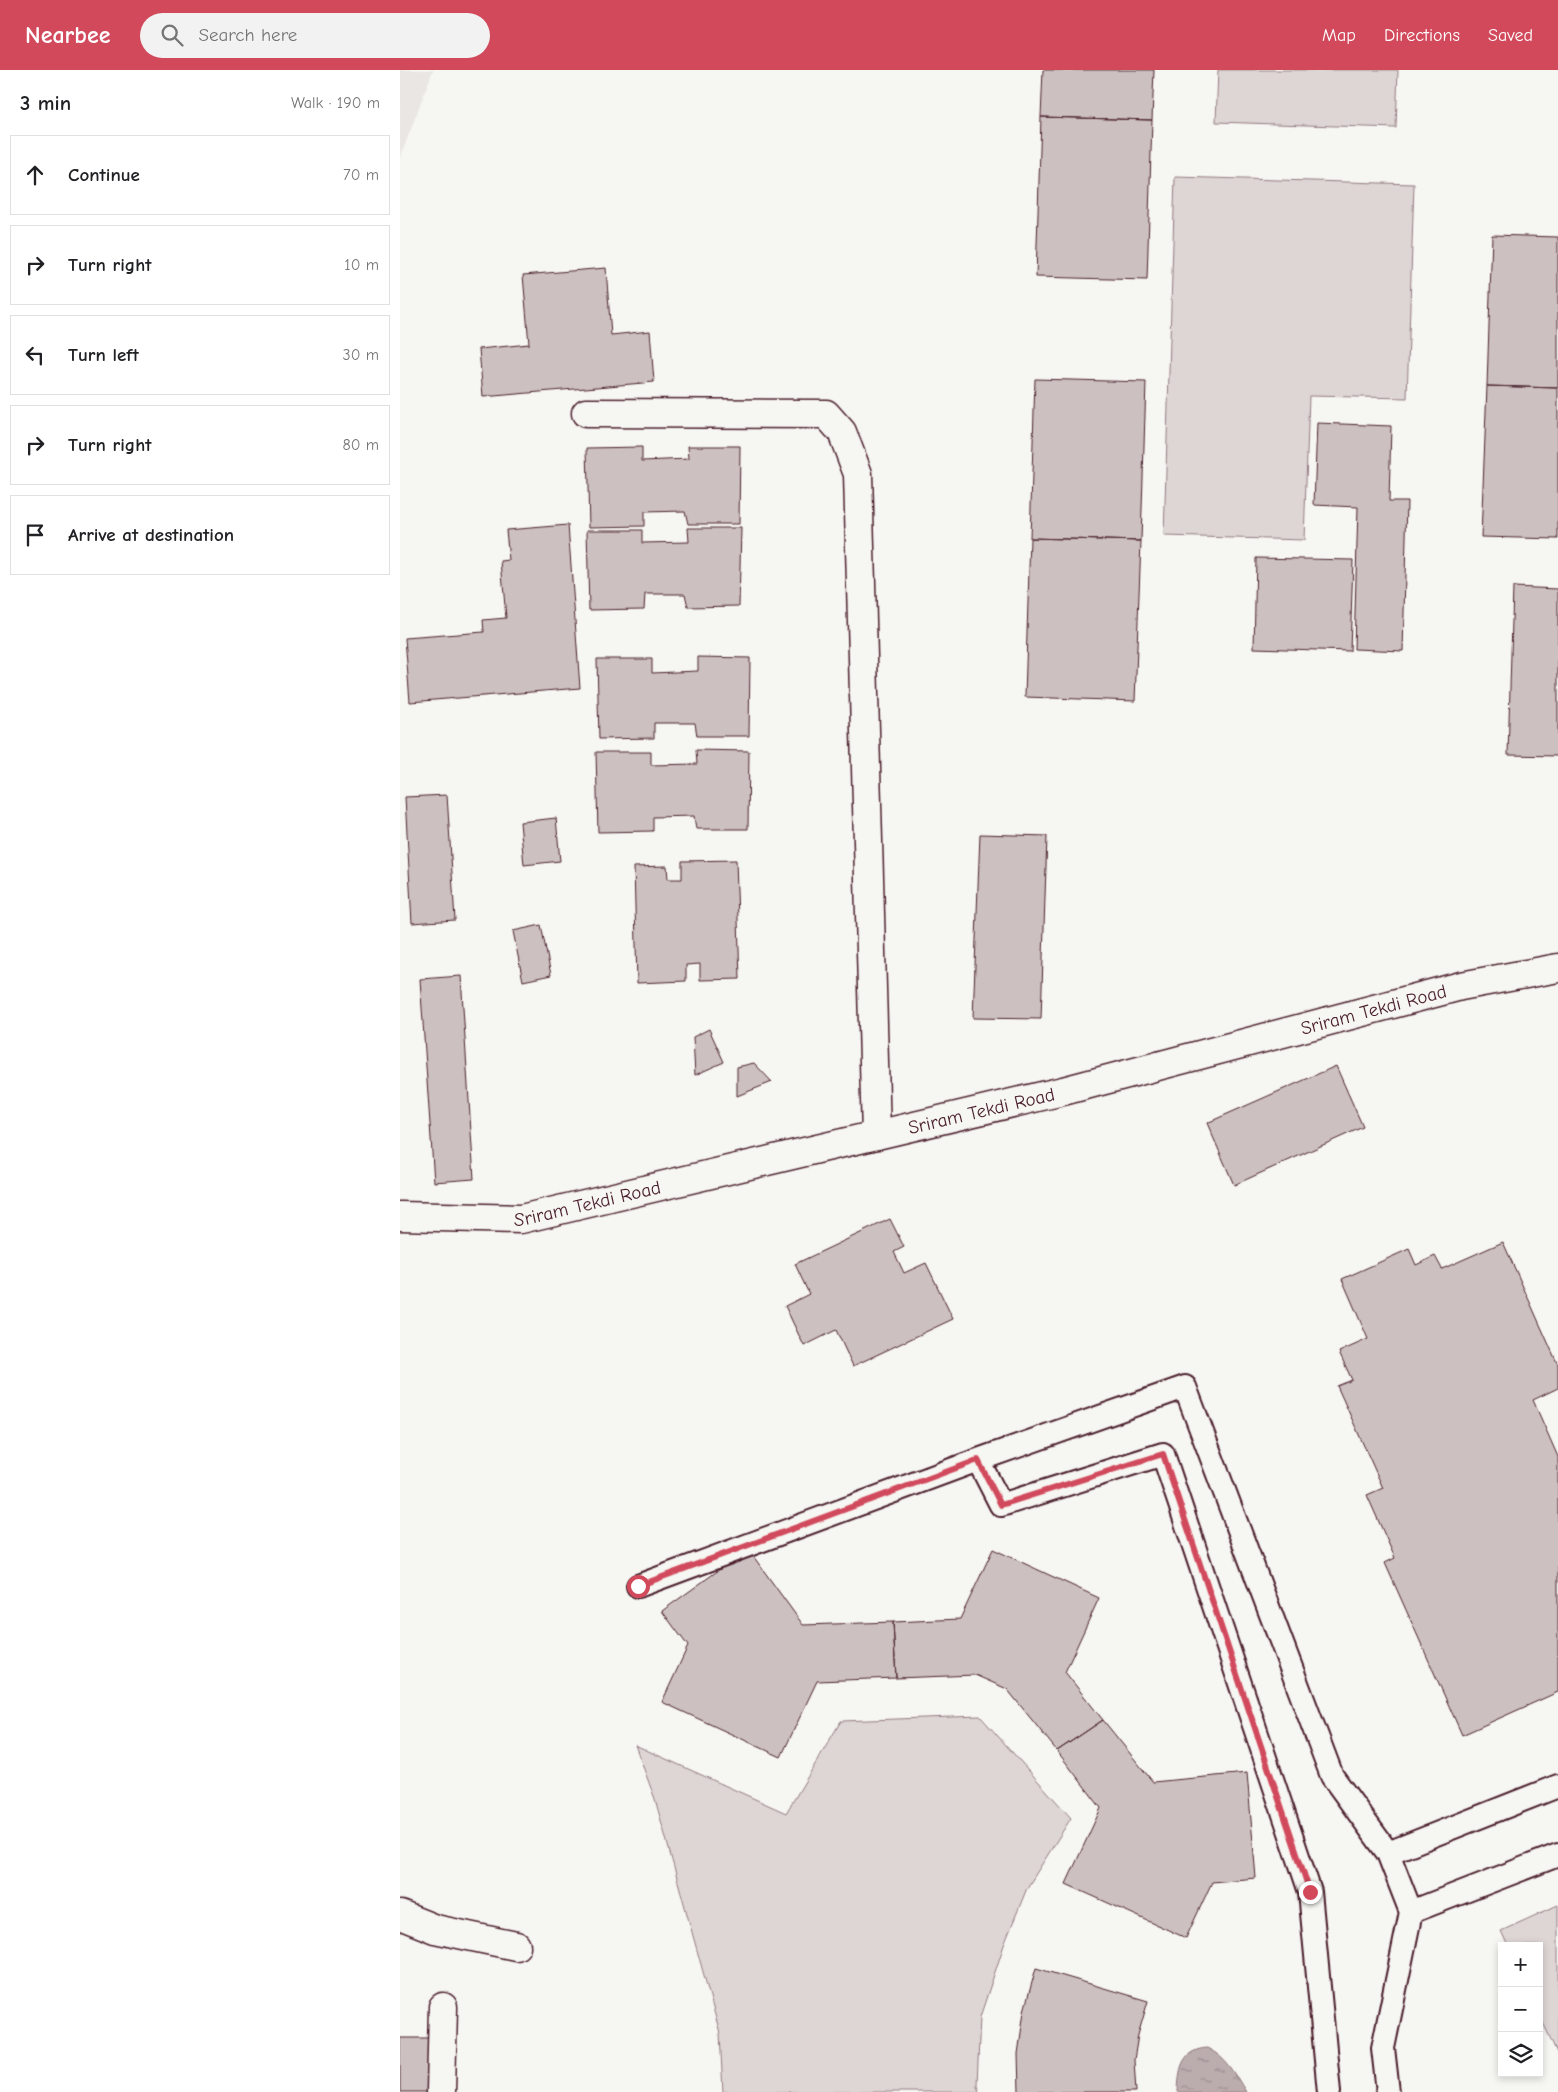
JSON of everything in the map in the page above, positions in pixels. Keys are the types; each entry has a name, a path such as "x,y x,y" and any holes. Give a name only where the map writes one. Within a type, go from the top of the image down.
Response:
{"street":[{"path":"586,413 826,414 842,432 858,474 876,1135"},
{"name":"Sriram Tekdi Road","path":"400,1216 521,1219 1063,1091 1461,986 1558,968"},
{"path":"400,1915 436,1929 516,1946"},
{"path":"441,2092 443,2007"}],"lane":[{"path":"638,1586 978,1460 1185,1387 1332,1776 1388,1853 1411,1912 1383,2048 1388,2092"},
{"path":"978,1460 1001,1505 1163,1454 1310,1892 1329,2092"},
{"path":"1388,1853 1558,1786"},
{"path":"1411,1912 1558,1855"}],"shaded area":[{"path":"400,70 433,70 400,158"},
{"path":"1218,70 1398,70 1396,128 1216,122"},
{"path":"1175,177 1414,184 1407,398 1309,396 1304,540 1164,536"},
{"path":"980,1716 1071,1818 1027,1888 1004,1945 980,2017 977,2085 979,2092 723,2092 720,2033 655,1799 635,1745 786,1813 841,1721"},
{"path":"1558,1905 1558,2055 1543,2023 1543,1942 1506,1942 1501,1931"}],"water":[{"path":"1207,2048 1225,2061 1246,2092 1178,2092 1180,2069 1186,2057 1198,2050"}],"building":[{"path":"1043,70 1154,70 1152,120 1041,117"},
{"path":"1041,117 1152,120 1147,280 1036,277"},
{"path":"1492,235 1558,237 1558,388 1487,386"},
{"path":"606,268 611,335 650,331 654,382 483,397 479,349 529,344 523,275"},
{"path":"1035,379 1146,382 1141,541 1030,538"},
{"path":"1487,386 1558,388 1558,539 1481,537"},
{"path":"1317,423 1391,426 1389,501 1407,501 1403,651 1354,649 1358,507 1314,505"},
{"path":"688,446 740,446 739,524 688,524 685,511 644,512 644,526 589,527 587,448 642,447 642,461 689,459"},
{"path":"568,525 580,688 410,702 405,638 484,632 483,620 506,618 501,561 509,560 506,530"},
{"path":"688,528 741,528 739,606 688,607 685,594 645,594 644,609 589,610 587,530 642,530 642,543 689,542"},
{"path":"1030,538 1141,541 1135,701 1025,697"},
{"path":"1256,558 1353,560 1350,651 1254,648"},
{"path":"1513,587 1558,589 1558,756 1508,755"},
{"path":"698,657 750,658 749,736 697,736 695,723 654,723 654,738 599,739 597,659 652,659 652,673 698,671"},
{"path":"696,750 749,751 748,829 696,829 694,816 653,817 653,831 598,832 596,752 651,752 651,765 697,764"},
{"path":"447,795 455,920 412,923 405,797"},
{"path":"556,818 560,861 524,865 520,822"},
{"path":"980,834 1047,836 1041,1019 973,1018"},
{"path":"736,860 740,979 700,980 700,964 686,965 686,981 637,983 634,867 667,866 668,879 682,879 682,861"},
{"path":"541,925 551,975 523,981 513,931"},
{"path":"461,976 474,1179 434,1182 420,979"},
{"path":"709,1029 724,1062 695,1075 693,1037"},
{"path":"754,1063 772,1082 737,1096 737,1067"},
{"path":"1336,1066 1363,1127 1234,1185 1207,1123"},
{"path":"890,1219 904,1247 894,1252 904,1273 926,1263 953,1319 853,1366 836,1330 804,1346 785,1306 809,1294 795,1264"},
{"path":"1503,1242 1558,1365 1558,1388 1533,1400 1558,1457 1558,1692 1462,1735 1385,1563 1395,1558 1367,1495 1383,1488 1337,1386 1352,1380 1339,1352 1368,1339 1342,1279 1409,1249 1416,1265 1435,1256 1442,1269"},
{"path":"748,1549 803,1625 893,1622 896,1678 817,1681 781,1757 662,1702 688,1646 662,1611"},
{"path":"993,1549 1099,1598 1065,1672 1103,1720 1057,1751 1007,1689 975,1675 896,1678 893,1622 960,1619"},
{"path":"1103,1720 1153,1782 1247,1773 1256,1878 1212,1882 1186,1938 1066,1884 1101,1808 1057,1751"},
{"path":"1036,1968 1148,2001 1138,2035 1134,2060 1136,2092 1019,2092 1018,2054 1024,2011"},
{"path":"400,2038 431,2038 432,2092 400,2092"}],"route":[{"path":"638,1586 978,1460 1001,1505 1163,1454 1310,1892"}]}
